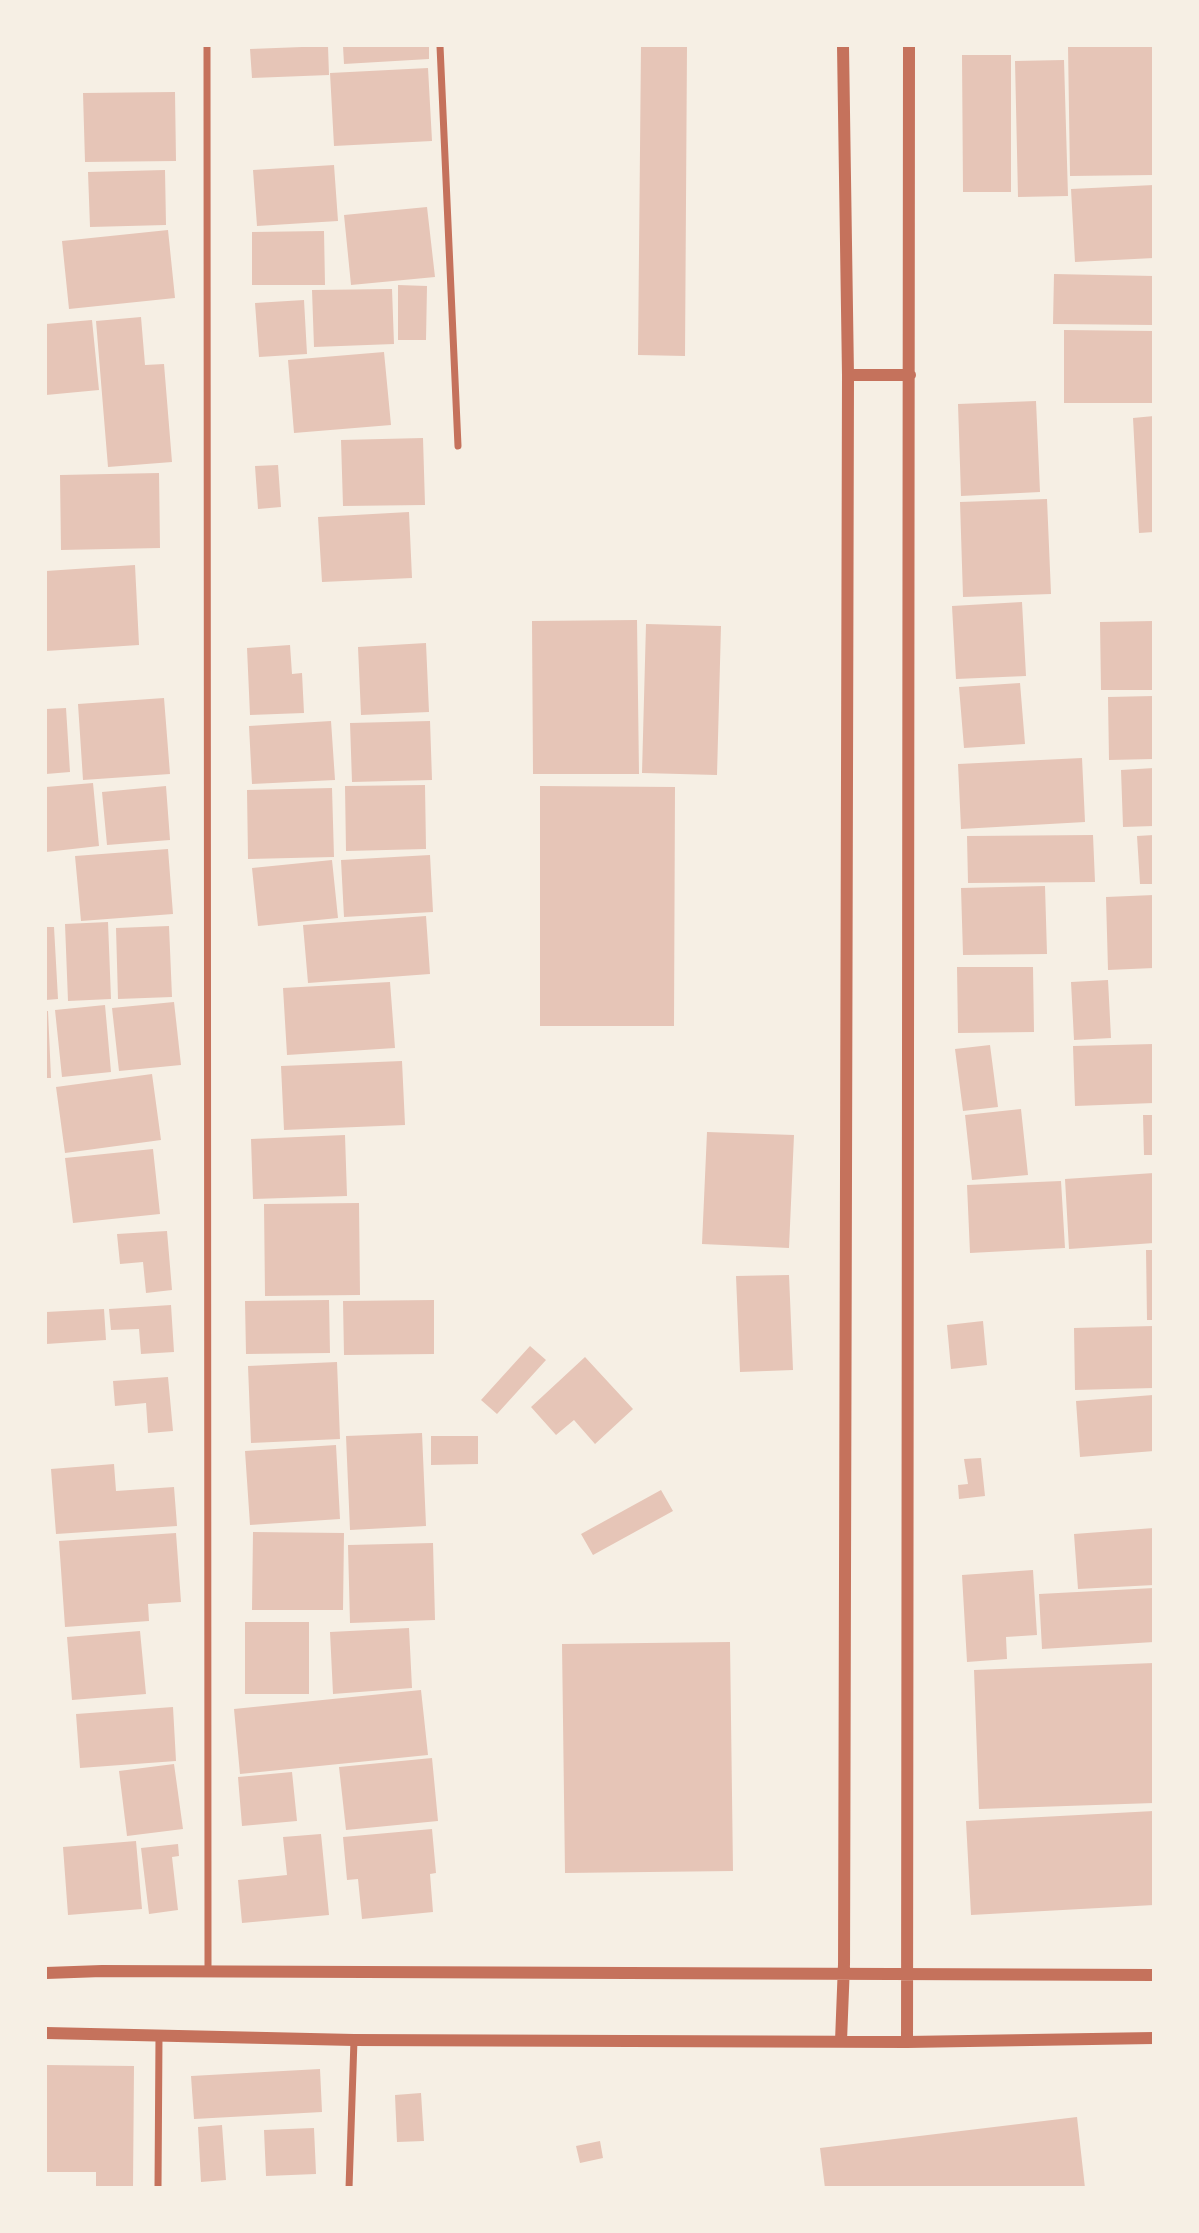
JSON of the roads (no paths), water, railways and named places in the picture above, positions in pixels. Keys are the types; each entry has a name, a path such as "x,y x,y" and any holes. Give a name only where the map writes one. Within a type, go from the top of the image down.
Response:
{"street":[{"path":"207,46 208,1971"},
{"path":"440,46 458,446"},
{"path":"841,2041 844,1972 848,375 843,46"},
{"path":"907,2042 909,46"},
{"path":"848,375 910,375"},
{"path":"46,1973 844,1972 1153,1975"},
{"path":"46,2034 354,2040 907,2042 1153,2038"},
{"path":"158,2188 159,2036"},
{"path":"349,2188 354,2040"}]}
